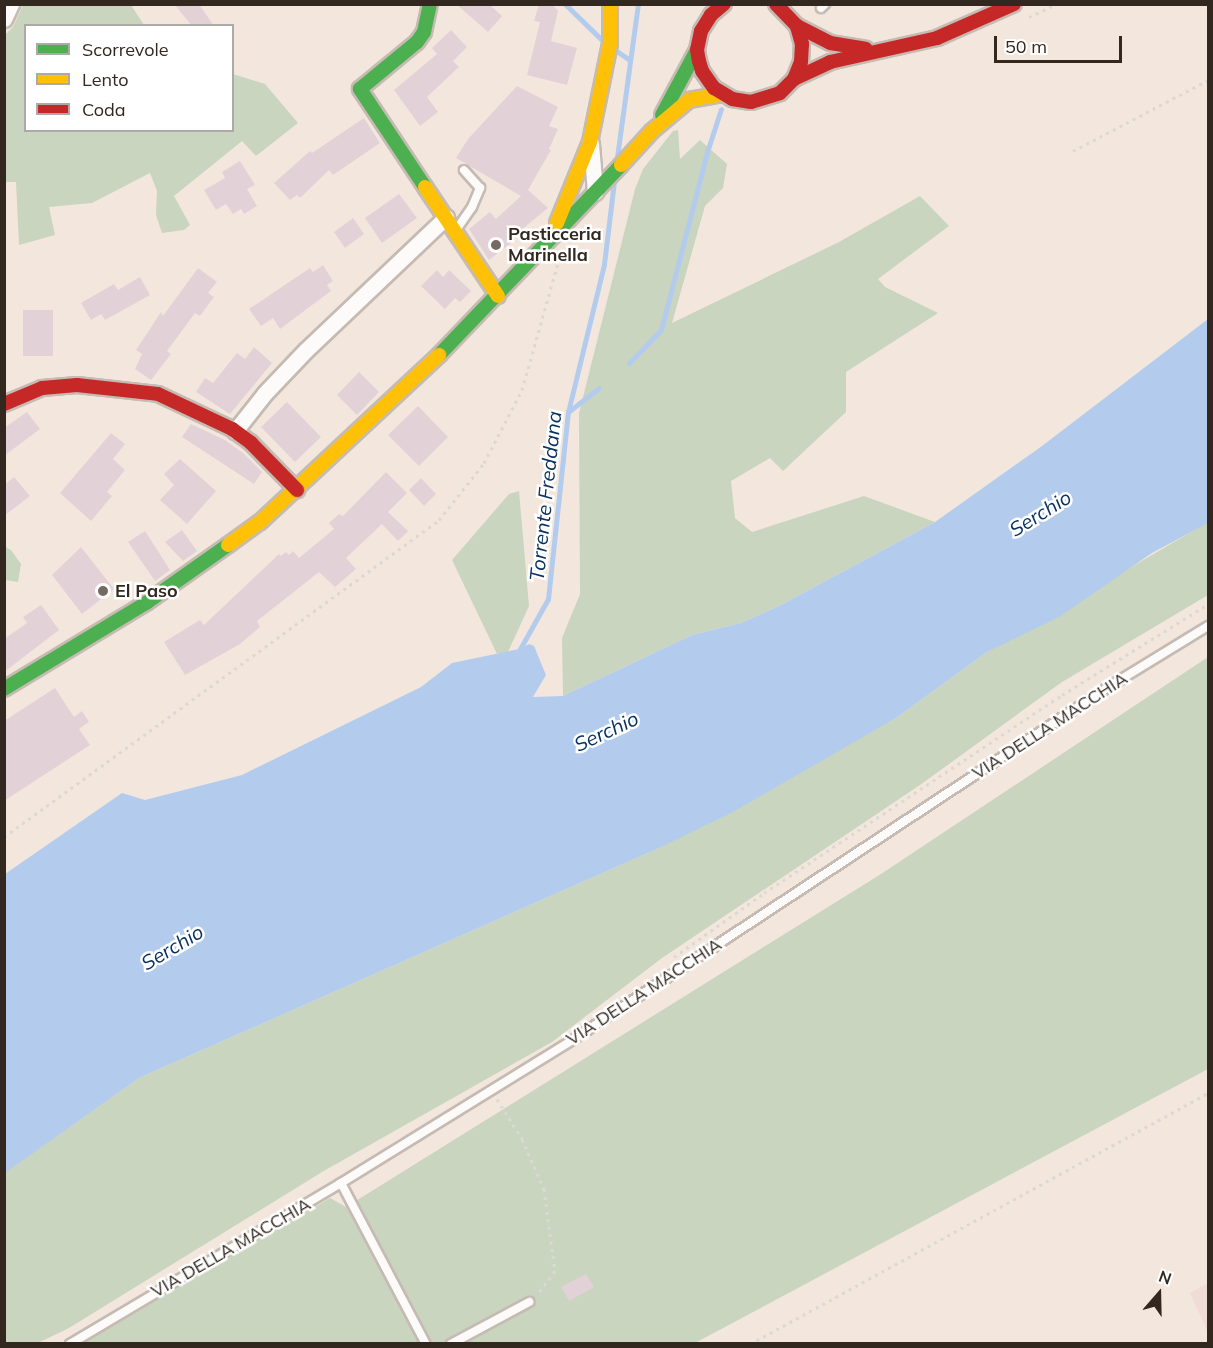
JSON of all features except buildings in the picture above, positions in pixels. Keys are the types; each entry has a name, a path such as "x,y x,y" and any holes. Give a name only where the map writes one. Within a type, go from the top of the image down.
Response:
{"main road":[{"path":"430,4 424,32 417,42 360,89 498,296"},
{"path":"548,243 591,146 610,44 610,4"},
{"path":"652,131 698,50 701,32 713,10 724,4"},
{"path":"776,4 797,26 830,43 876,50"},
{"path":"698,50 707,80 723,94 741,102 761,101 780,93 794,79 820,65 876,50 938,38 1014,4"},
{"path":"794,79 803,53 797,26"},
{"path":"4,689 155,597 224,550 297,490 420,374 498,296 652,131 689,100 711,93 723,94"},
{"path":"4,404 42,388 77,385 158,394 235,431 252,444 297,490"}],"street":[{"path":"4,19 11,4"},
{"path":"591,146 600,187"},
{"path":"591,146 600,187"},
{"path":"578,176 600,187"},
{"path":"235,431 265,393 306,350 446,217"}],"lane":[{"path":"455,231 480,188 464,170"},
{"name":"VIA DELLA MACCHIA","path":"70,1344 341,1183 577,1037 1110,686 1209,626"},
{"path":"341,1183 426,1344"},
{"path":"451,1344 529,1302"}],"path":[{"path":"1073,151 1209,80"},
{"path":"4,837 439,519 484,463 522,390 560,254"},
{"path":"765,893 1062,695 1209,604"},
{"path":"750,1344 1209,1093"},
{"path":"503,1109 522,1139 544,1189 546,1216 554,1243 555,1270 541,1292 529,1302"}],"shaded area":[{"path":"1208,1283 1208,1333 1190,1293"}],"green space":[{"path":"23,5 131,5 143,24 24,24 24,132 234,132 234,74 265,84 298,123 256,156 242,141 174,196 190,225 184,230 162,233 156,215 157,191 150,173 92,203 49,207 55,235 19,245 16,182 5,182 4,36 13,27"},
{"path":"678,130 680,159 700,140 727,164 723,188 705,206 672,323 839,242 920,196 949,226 878,279 885,287 938,313 846,372 846,412 783,471 770,458 731,481 735,518 752,532 864,496 935,522 779,606 741,623 692,635 563,696 562,638 580,594 579,413 635,189 643,169 673,131"},
{"path":"519,491 529,606 508,652 497,654 452,560 509,494"},
{"path":"1208,522 1208,595 1062,682 920,785 662,958 552,1042 322,1172 69,1328 38,1343 5,1343 4,1173 139,1078 657,849 896,718 987,652"},
{"path":"4,546 11,550 21,564 18,582 5,580"},
{"path":"1208,657 1208,1069 695,1343 82,1344 330,1198 346,1207 881,874"}],"water":[{"name":"Serchio","path":"1208,319 1208,522 1206,524 1152,553 1059,617 987,652 896,718 733,812 657,849 139,1078 5,1173 5,874 122,793 145,800 242,775 421,687 452,663 519,649 529,644 534,646 546,675 533,697 563,696 692,635 741,623 779,606 935,522 1042,446"}],"waterway":[{"path":"565,4 605,43"},
{"name":"Torrente Freddana","path":"617,157 638,4"},
{"path":"615,50 630,60"},
{"path":"629,363 661,330 707,152 721,109"},
{"name":"Torrente Freddana","path":"516,656 548,599 568,412 604,264 614,181"},
{"path":"568,412 599,388"}],"traffic: fast":[{"path":"425,187 360,89 417,42 424,32 430,4"},
{"path":"662,115 697,50"},
{"path":"439,355 621,165"},
{"path":"4,689 146,603 228,545"}],"traffic: slow":[{"path":"557,223 590,142 610,44 610,4"},
{"path":"621,165 652,131 689,100 723,94"},
{"path":"425,187 498,296"},
{"path":"228,545 260,522 439,355"}],"traffic: jam":[{"path":"724,4 711,15 701,31 697,50 699,61 702,71 714,88 732,99 751,102 780,93 794,79 801,62 802,44 797,26 776,4"},
{"path":"794,79 830,62 937,38 1014,4"},
{"path":"797,26 830,43 866,49"},
{"path":"4,404 42,388 77,385 158,394 232,429 251,443 297,490"}],"place":[{"name":"Pasticceria Marinella","path":"496,245"},
{"name":"El Paso","path":"103,591"}]}
